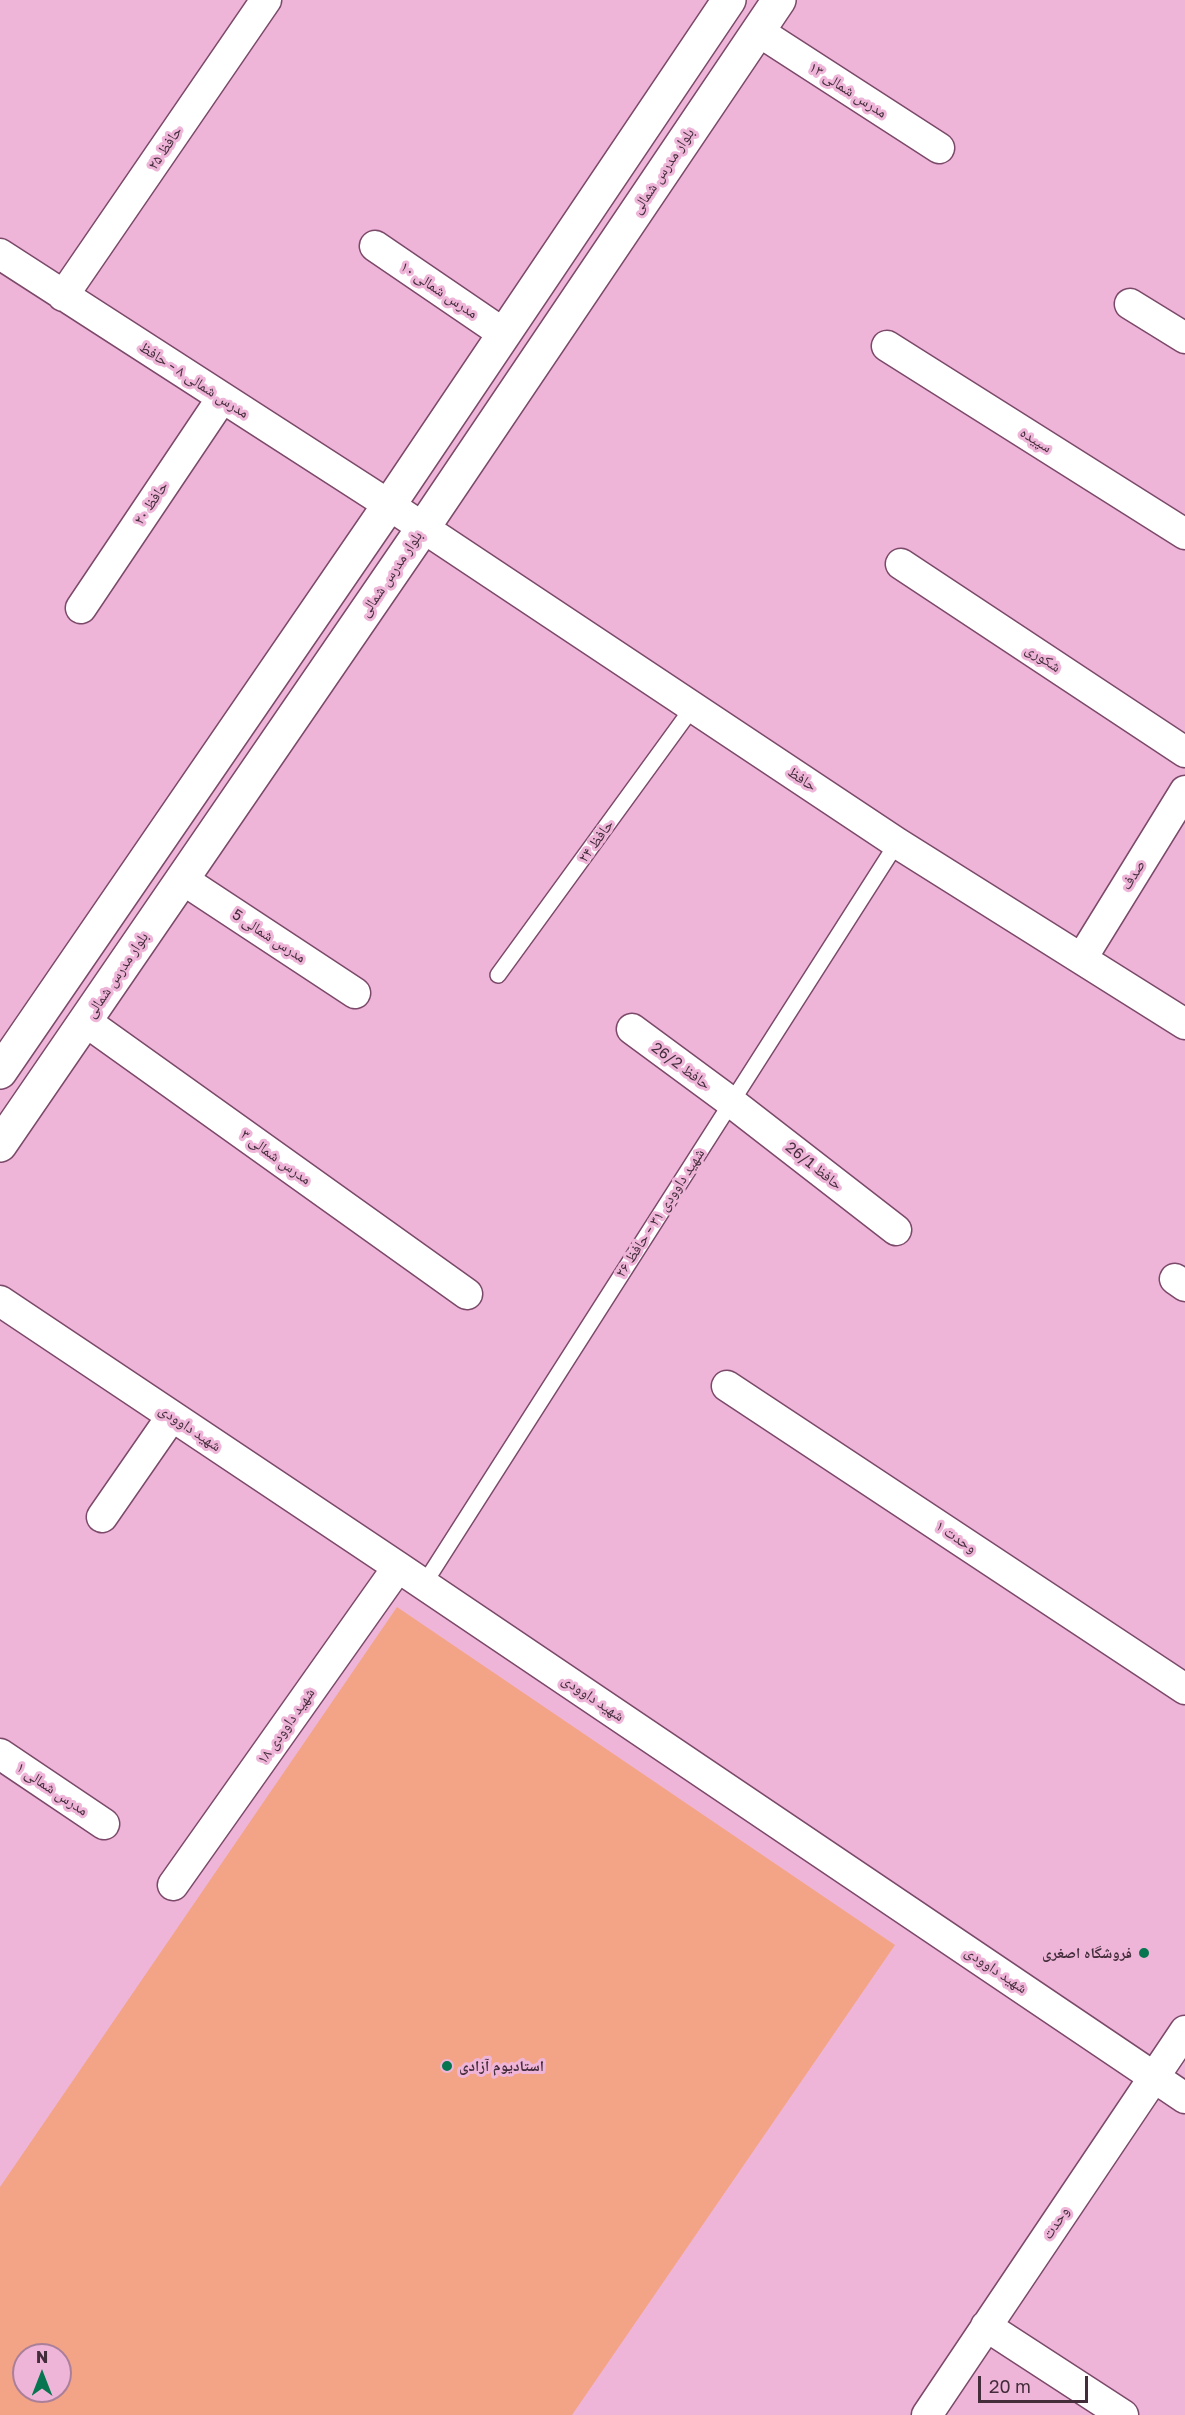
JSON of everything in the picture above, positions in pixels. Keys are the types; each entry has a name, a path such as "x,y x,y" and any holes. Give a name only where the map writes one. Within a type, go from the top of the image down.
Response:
{"main road":[{"path":"0,1072 389,505 729,0"},
{"name":"بلوار مدرس شمالی","path":"0,1145 423,528 778,0"}],"street":[{"name":"حافظ ۲۵","path":"63,296 266,0"},
{"name":"مدرس شمالی ۱۳","path":"758,31 939,148"},
{"name":"مدرس شمالی ۱۰","path":"375,246 504,334"},
{"name":"مدرس شمالی ۸ - حافظ","path":"0,254 423,528"},
{"path":"1130,304 1185,338"},
{"name":"سپیده","path":"887,346 1185,534"},
{"name":"حافظ ۲۰","path":"81,608 222,398"},
{"name":"حافظ","path":"423,528 897,843 1185,1024"},
{"name":"شکوری","path":"901,564 1185,752"},
{"name":"صدف","path":"1082,958 1185,791"},
{"name":"مدرس شمالی 5","path":"182,879 355,993"},
{"name":"مدرس شمالی ۳","path":"85,1021 467,1294"},
{"name":"حافظ 26/2","path":"632,1029 731,1102"},
{"name":"حافظ 26/1","path":"731,1102 896,1230"},
{"name":"شهید داوودی","path":"0,1301 424,1584 1185,2098"},
{"name":"وحدت ۱","path":"727,1386 1185,1689"},
{"path":"102,1517 172,1416"},
{"name":"شهید داوودی ۱۸","path":"173,1885 398,1567"},
{"name":"مدرس شمالی ۱","path":"0,1754 104,1824"},
{"name":"وحدت","path":"927,2415 1185,2031"},
{"path":"986,2326 1123,2415"}],"lane":[{"name":"حافظ ۲۴","path":"498,975 693,708"},
{"name":"شهید داوودی ۳۱ - حافظ ۲۶","path":"424,1584 897,843"}],"shaded area":[{"name":"استادیوم آزادی","path":"397,1607 895,1945 572,2415 0,2415 0,2187"}],"place":[{"name":"فروشگاه اصغری","path":"1144,1953"},
{"name":"استادیوم آزادی","path":"447,2066"}]}
